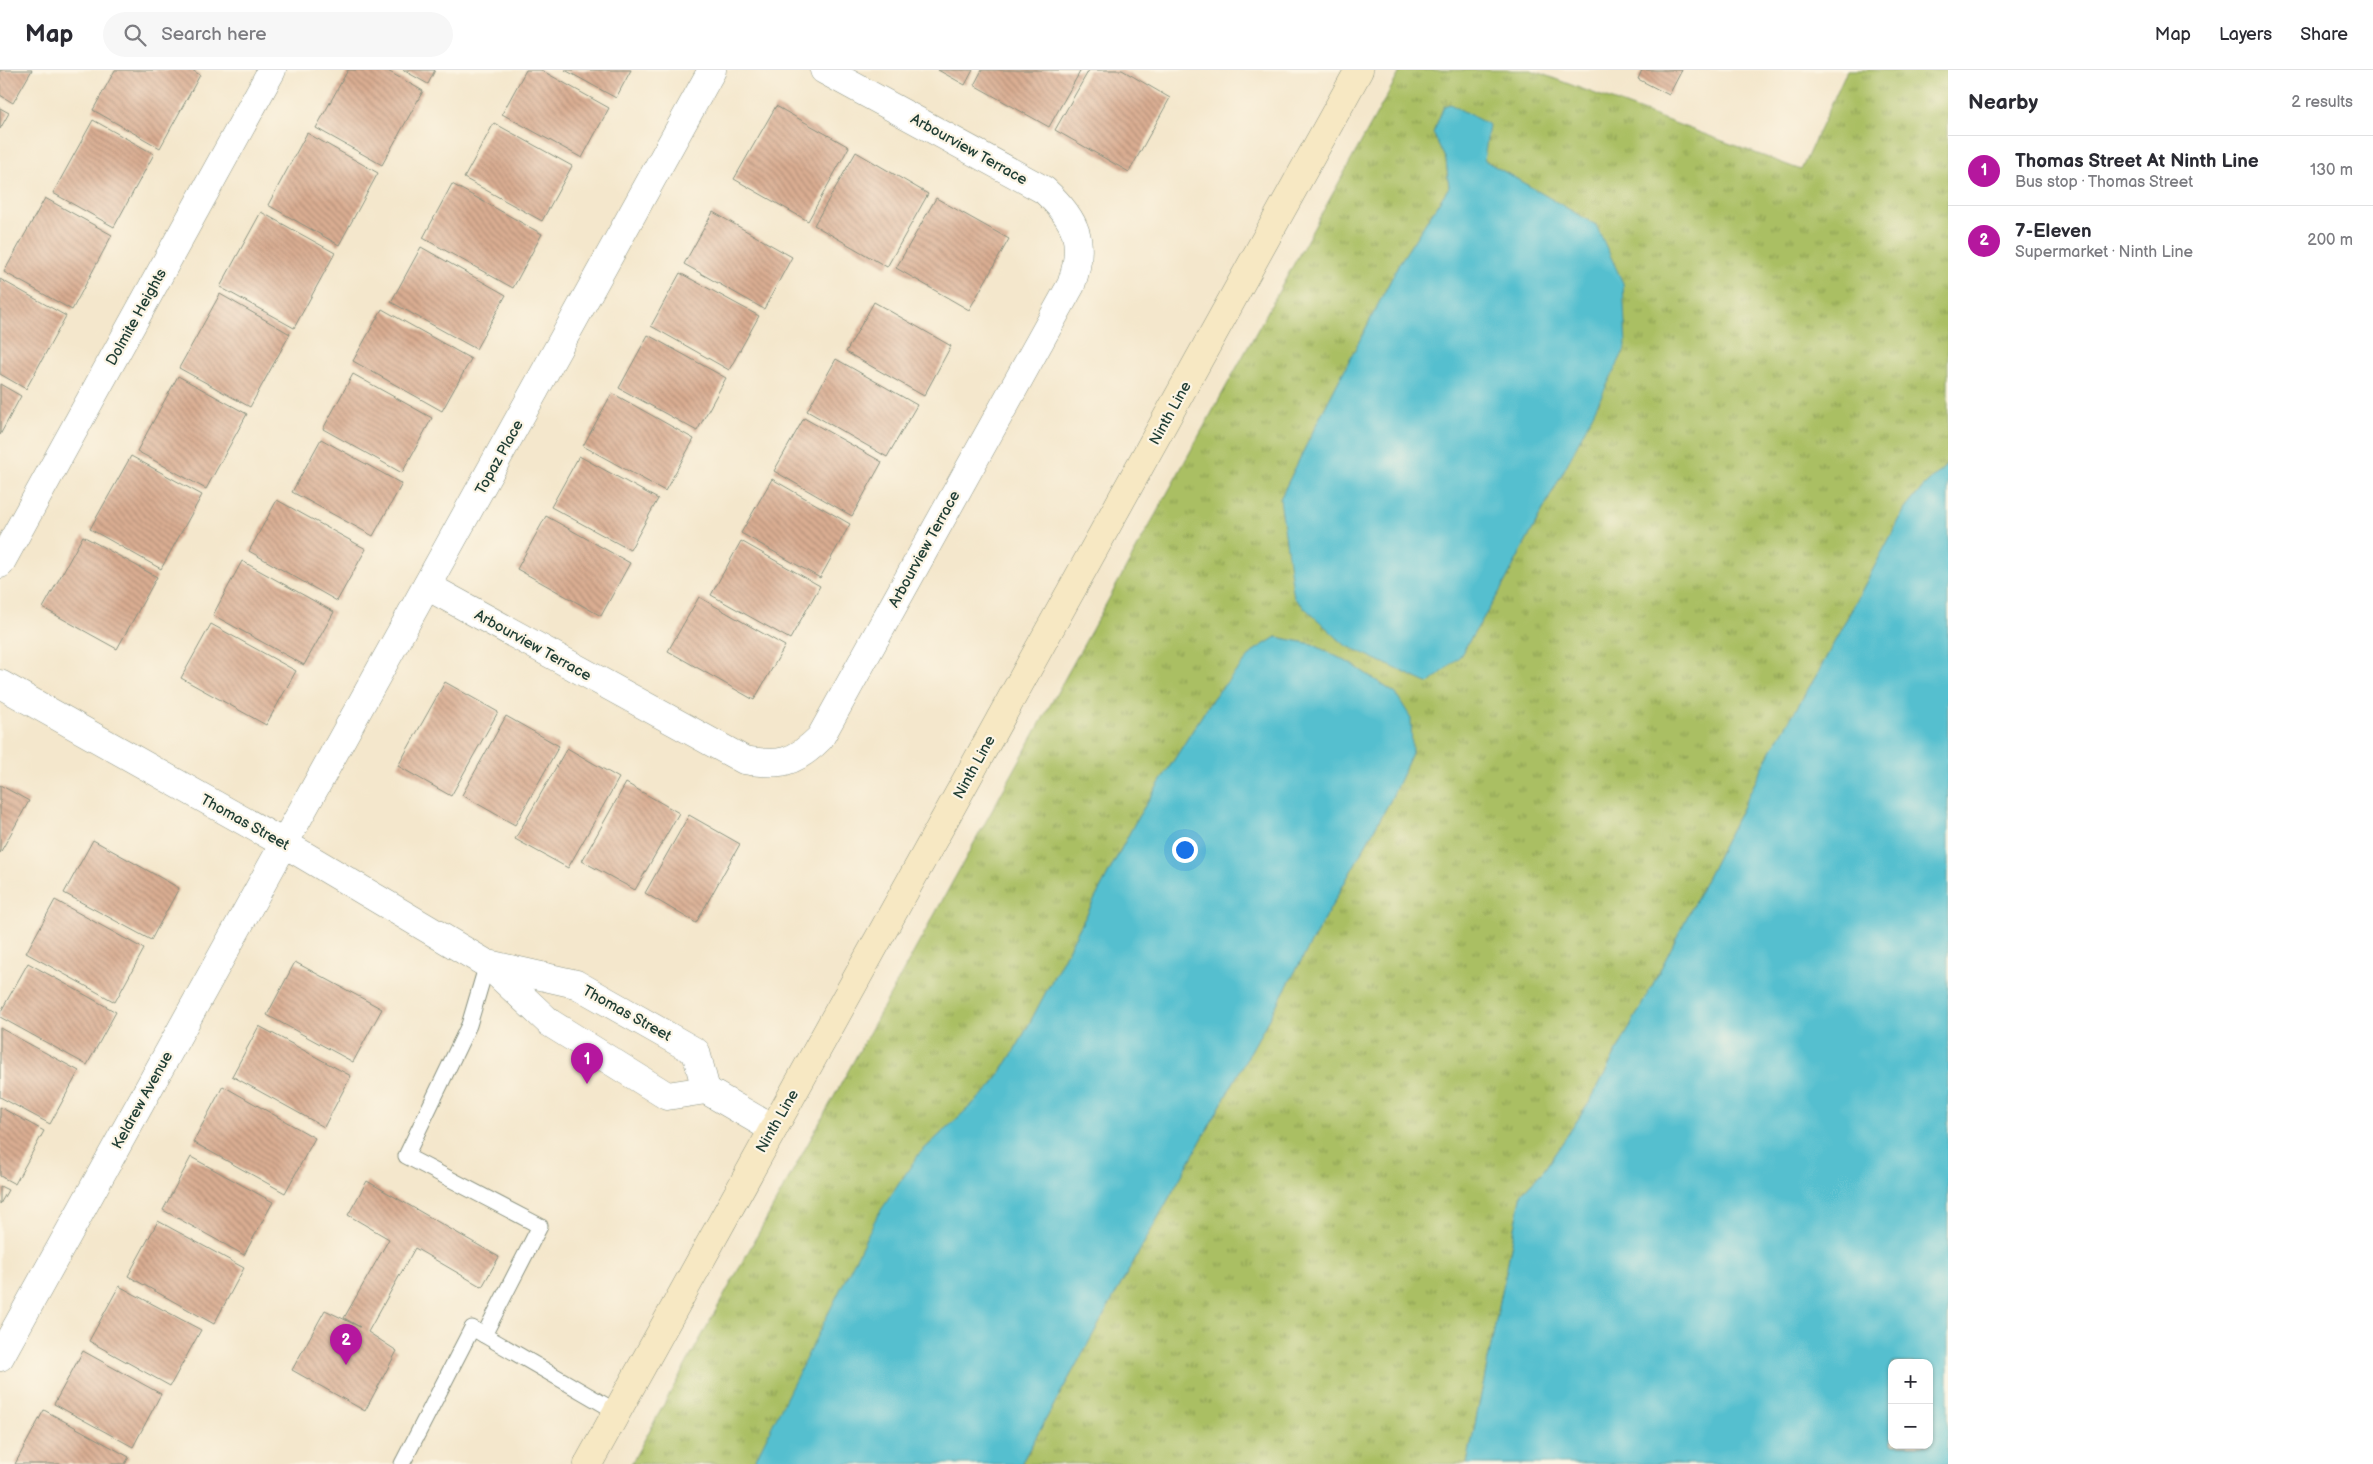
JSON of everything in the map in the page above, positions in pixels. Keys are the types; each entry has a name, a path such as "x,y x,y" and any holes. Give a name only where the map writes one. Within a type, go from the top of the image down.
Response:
{"main road":[{"name":"Ninth Line","path":"588,1464 1359,70"}],"street":[{"name":"Dolmite Heights","path":"0,564 272,70"},
{"name":"Topaz Place","path":"285,844 712,70"},
{"name":"Arbourview Terrace","path":"428,586 744,760 765,764 784,762 804,754 820,738 1071,285 1078,264 1078,245 1074,227 1062,206 1044,190 824,70"},
{"name":"Thomas Street","path":"0,684 285,844 487,964 550,1023 667,1096 706,1090 696,1052 576,984 487,964"},
{"name":"Keldrew Avenue","path":"0,1358 285,844"},
{"path":"706,1090 773,1129"}],"lane":[{"path":"484,1335 540,1226 406,1156 469,1025 487,964"},
{"path":"402,1464 472,1328 617,1412"}],"green space":[{"path":"1401,70 1531,70 1801,170 1847,70 1948,70 1948,464 1923,487 1905,509 1819,671 1772,749 1652,986 1589,1103 1544,1170 1522,1193 1467,1464 1021,1464 1390,801 1412,753 1396,694 1353,665 1312,644 1276,637 1255,650 1213,698 1138,817 1018,1045 992,1086 919,1154 753,1464 631,1464","holes":["1444,106 1484,160 1596,225 1573,453 1500,591 1460,656 1280,499 1400,262 1449,187 1446,160 1433,133"]}],"water":[{"path":"1450,104 1489,125 1484,160 1596,225 1623,283 1626,347 1573,453 1500,591 1460,656 1429,684 1345,645 1294,598 1280,499 1400,262 1449,187 1446,160 1433,133 1444,106"},
{"path":"1948,464 1948,1464 1467,1464 1522,1193 1544,1170 1589,1103 1652,986 1772,749 1819,671 1905,509 1923,487"},
{"path":"1276,637 1312,644 1353,665 1396,694 1411,718 1412,753 1390,801 1021,1464 753,1464 877,1216 919,1154 992,1086 1018,1045 1138,817 1213,698 1255,650"}],"building":[{"path":"0,70 32,70 13,103 0,95"},
{"path":"115,70 192,70 200,75 160,148 93,110"},
{"path":"348,70 386,70 423,91 382,165 316,128"},
{"path":"403,70 435,70 428,84"},
{"path":"526,70 541,70 609,108 582,158 502,114"},
{"path":"565,70 631,70 616,98"},
{"path":"938,70 973,70 965,85"},
{"path":"982,70 1081,70 1049,127 974,85"},
{"path":"1089,70 1122,70 1170,98 1129,172 1055,130"},
{"path":"1642,70 1682,70 1669,95 1638,79"},
{"path":"776,106 849,147 808,221 734,179"},
{"path":"0,108 9,113 0,129"},
{"path":"93,120 154,154 114,227 53,193"},
{"path":"494,123 572,166 542,221 464,178"},
{"path":"307,133 378,173 339,245 268,205"},
{"path":"856,152 928,194 887,267 814,225"},
{"path":"452,184 542,234 513,288 423,238"},
{"path":"45,198 112,235 72,310 4,272"},
{"path":"936,198 1009,239 969,310 896,268"},
{"path":"261,212 335,253 294,328 220,287"},
{"path":"713,212 792,257 764,309 684,264"},
{"path":"421,247 506,295 476,349 391,302"},
{"path":"680,273 759,316 729,370 651,326"},
{"path":"0,279 66,316 26,389 0,374"},
{"path":"220,294 290,334 250,407 179,368"},
{"path":"874,302 951,346 924,396 846,352"},
{"path":"382,309 471,359 442,411 353,361"},
{"path":"648,335 726,378 697,431 619,388"},
{"path":"836,359 917,405 887,457 807,411"},
{"path":"353,374 432,418 402,473 323,429"},
{"path":"178,376 247,414 206,489 137,451"},
{"path":"0,384 21,396 0,435"},
{"path":"612,393 694,439 665,491 583,446"},
{"path":"804,418 882,462 852,516 774,471"},
{"path":"321,439 402,484 373,536 292,492"},
{"path":"131,456 202,495 161,569 90,529"},
{"path":"579,456 658,499 630,550 551,507"},
{"path":"772,479 850,524 820,578 741,533"},
{"path":"277,500 366,549 337,601 249,551"},
{"path":"546,516 630,563 601,616 517,569"},
{"path":"83,536 157,577 117,649 43,608"},
{"path":"741,541 820,586 790,639 711,595"},
{"path":"242,561 334,612 304,665 213,615"},
{"path":"699,597 785,646 754,700 668,651"},
{"path":"211,624 296,671 266,725 181,678"},
{"path":"445,682 498,712 451,796 398,766"},
{"path":"506,716 559,746 515,825 462,795"},
{"path":"567,748 619,778 568,868 515,839"},
{"path":"626,783 679,813 635,890 582,861"},
{"path":"0,785 29,801 0,853"},
{"path":"689,815 740,844 696,923 645,893"},
{"path":"93,840 179,888 151,940 64,893"},
{"path":"55,900 144,949 115,1002 26,953"},
{"path":"295,962 382,1009 353,1062 267,1015"},
{"path":"28,963 116,1012 87,1065 0,1017 0,1013"},
{"path":"259,1026 351,1076 324,1127 232,1076"},
{"path":"0,1028 79,1071 50,1124 0,1097"},
{"path":"223,1086 315,1138 285,1193 193,1142"},
{"path":"0,1107 44,1131 15,1184 0,1176"},
{"path":"191,1157 273,1202 244,1255 163,1210"},
{"path":"367,1181 499,1257 482,1287 415,1248 368,1332 397,1351 365,1411 292,1370 325,1310 360,1327 344,1318 389,1239 348,1215"},
{"path":"0,1186 8,1190 0,1204"},
{"path":"158,1221 244,1268 214,1324 128,1276"},
{"path":"119,1286 201,1330 170,1386 89,1341"},
{"path":"83,1351 161,1394 133,1447 54,1404"},
{"path":"44,1410 129,1457 125,1464 15,1464"}],"place":[{"name":"Thomas Street At Ninth Line","path":"587,1084"},
{"name":"7-Eleven","path":"346,1365"}]}
